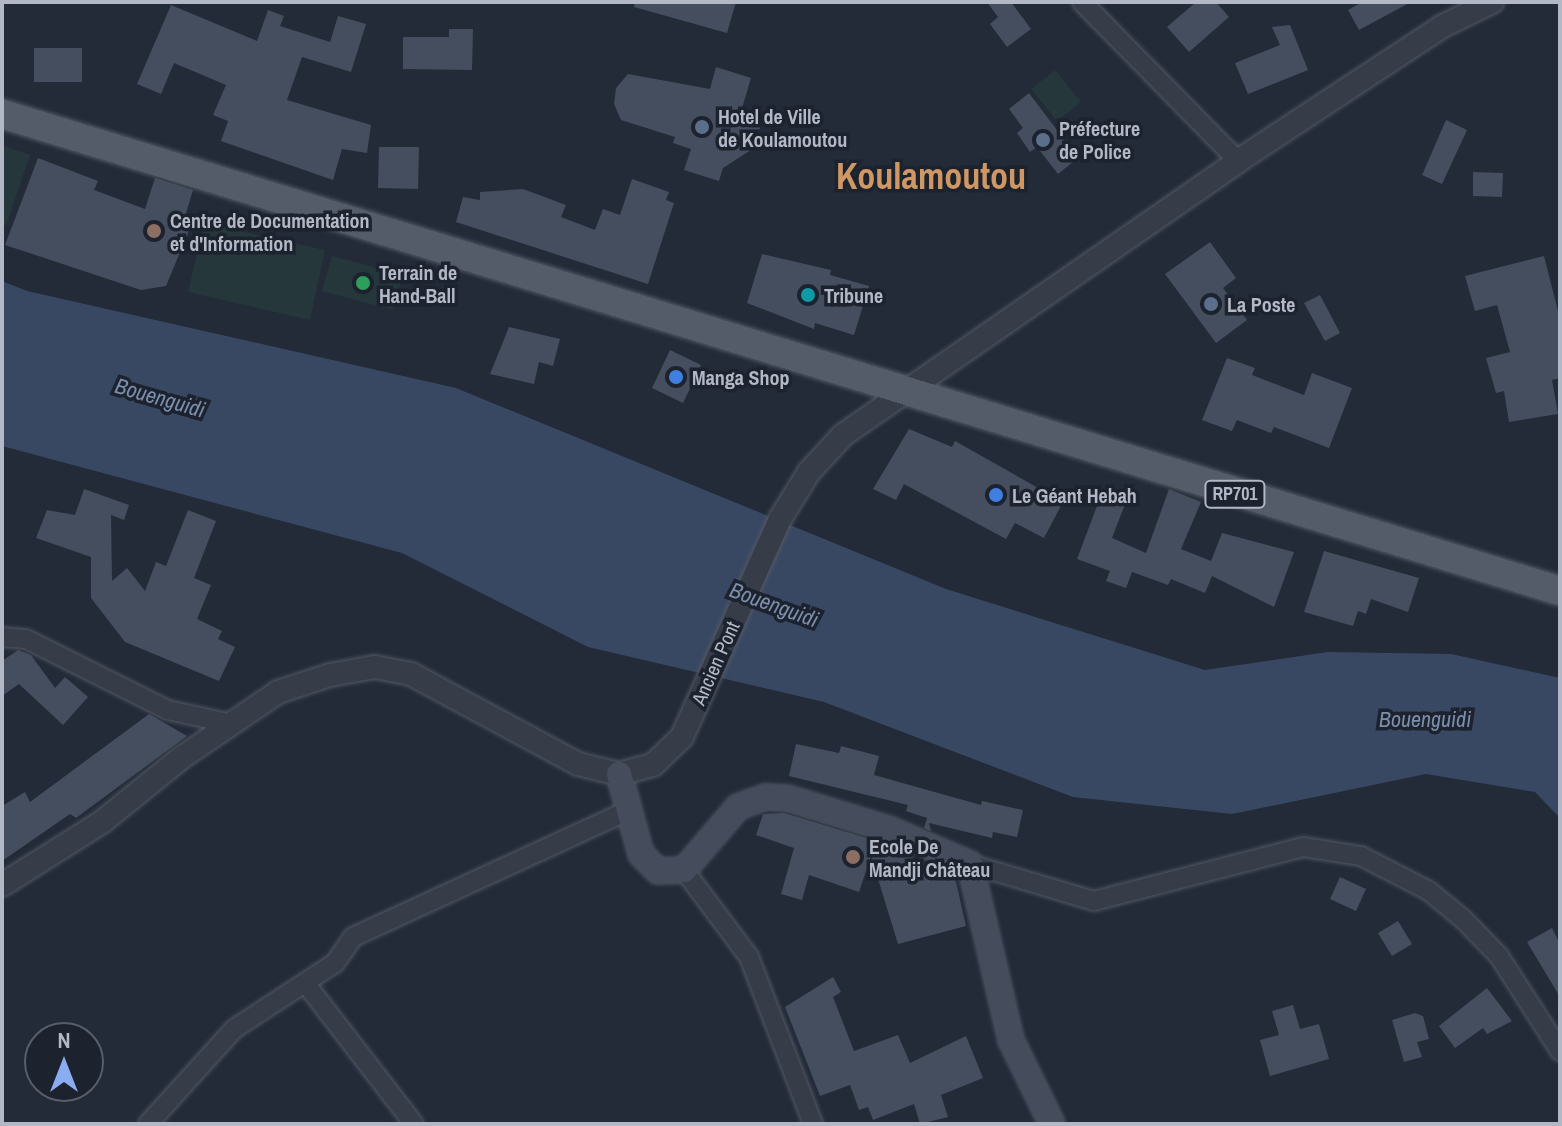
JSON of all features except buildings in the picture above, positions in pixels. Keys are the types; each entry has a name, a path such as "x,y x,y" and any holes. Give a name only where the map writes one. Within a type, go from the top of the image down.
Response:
{"main road":[{"name":"RP701","path":"2,114 912,390 1560,591"},
{"path":"619,774 648,863 658,871 684,870 738,807 765,797 787,798 891,830 970,864 1011,1040 1052,1124"}],"street":[{"path":"1082,2 1238,161"},
{"name":"Ancien Pont","path":"619,774 653,765 682,737 780,519 809,472 843,435 1238,161 1443,26 1492,2"},
{"path":"2,637 26,639 168,710 231,724"},
{"path":"2,885 102,822 278,692 375,667 411,674 578,764 619,774"},
{"path":"148,1124 234,1029 335,963 364,930 510,869 629,810"},
{"path":"970,864 1094,901 1303,847 1361,856 1429,891 1463,919 1499,956 1560,1051"},
{"path":"684,870 749,957 813,1124"},
{"path":"306,984 414,1124"}],"shaded area":[{"path":"1055,70 1081,102 1057,121 1031,89"},
{"path":"2,145 30,155 6,226 2,224"},
{"path":"204,223 325,250 310,320 188,292"},
{"name":"Terrain de Hand-Ball","path":"332,256 403,275 393,310 322,291"}],"water":[{"name":"Bouenguidi","path":"2,281 27,291 456,388 946,589 1205,670 1328,652 1451,654 1560,678 1560,818 1535,792 1426,774 1232,814 1073,797 824,702 588,647 402,553 2,446"}],"place":[{"name":"Hotel de Ville de Koulamoutou","path":"702,127"},
{"name":"Préfecture de Police","path":"1043,140"},
{"name":"Centre de Documentation et d'Information","path":"154,231"},
{"name":"Terrain de Hand-Ball","path":"363,283"},
{"name":"Tribune","path":"808,295"},
{"name":"La Poste","path":"1211,304"},
{"name":"Manga Shop","path":"676,377"},
{"name":"Le Géant Hebah","path":"996,495"},
{"name":"Ecole De Mandji Château","path":"853,857"}],"district":[{"name":"Koulamoutou","path":"931,177"}]}
